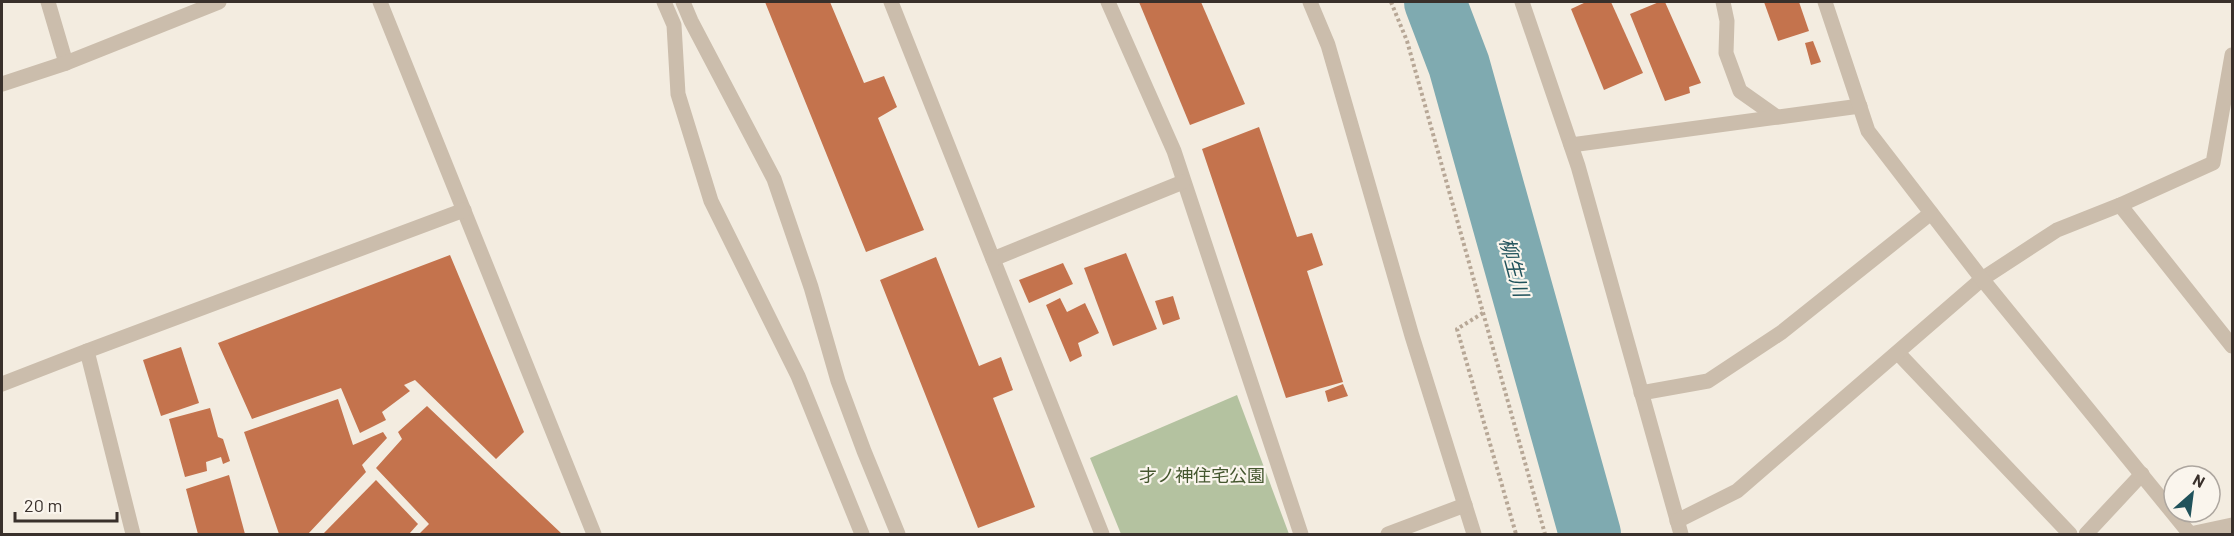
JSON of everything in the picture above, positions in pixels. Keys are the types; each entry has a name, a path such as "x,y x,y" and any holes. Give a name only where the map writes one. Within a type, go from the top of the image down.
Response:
{"street":[{"path":"48,2 66,63"},
{"path":"2,84 66,63 219,2"},
{"path":"380,2 594,534"},
{"path":"664,2 674,25 678,94 711,201 798,376 862,534"},
{"path":"683,2 690,21 774,179 811,287 838,381 898,534"},
{"path":"891,2 1102,534"},
{"path":"1108,2 1174,151 1301,534"},
{"path":"1310,2 1328,45 1412,336 1474,534"},
{"path":"1521,2 1571,145 1679,528 1737,491 1982,279 2057,230 2120,205 2213,163 2232,55"},
{"path":"1723,2 1727,21 1726,53 1740,91 1777,117"},
{"path":"1826,2 1868,131 1982,279 2190,534 2232,525"},
{"path":"1571,145 1860,106"},
{"path":"993,259 1184,182"},
{"path":"2120,205 2232,346"},
{"path":"2,384 464,210"},
{"path":"1641,393 1708,381 1782,332 1931,213"},
{"path":"87,351 133,534"},
{"path":"1898,352 2070,534"},
{"path":"2086,534 2142,474"},
{"path":"1388,534 1465,505"}],"path":[{"path":"1391,2 1407,41 1545,534"},
{"path":"1483,313 1457,329 1516,534"}],"green space":[{"name":"才ノ神住宅公園","path":"1237,395 1289,534 1121,534 1090,458"}],"building":[{"path":"765,2 830,2 864,83 884,76 897,107 878,118 924,230 866,252"},
{"path":"1139,2 1201,2 1245,104 1190,125"},
{"path":"1586,2 1611,2 1643,73 1604,90 1571,9"},
{"path":"1659,2 1665,2 1701,83 1689,87 1690,93 1665,101 1630,14"},
{"path":"1764,2 1799,2 1809,31 1778,41"},
{"path":"1813,41 1821,62 1811,65 1805,43"},
{"path":"1259,127 1297,237 1312,233 1323,265 1307,271 1343,382 1286,398 1202,149"},
{"path":"1126,253 1157,329 1113,346 1084,268"},
{"path":"450,255 524,432 496,459 415,380 404,385 410,391 382,412 386,420 360,433 341,388 252,419 218,343"},
{"path":"936,257 979,366 1001,357 1013,390 993,398 1035,507 978,528 880,280"},
{"path":"1063,263 1073,284 1029,303 1019,280"},
{"path":"1173,296 1180,319 1163,325 1155,301"},
{"path":"1060,298 1067,312 1085,303 1099,333 1078,343 1082,356 1070,362 1046,305"},
{"path":"181,347 199,403 161,416 143,360"},
{"path":"1343,384 1348,396 1328,402 1325,391"},
{"path":"338,399 353,445 383,432 387,438 362,465 366,472 308,534 279,534 244,432"},
{"path":"427,406 562,534 419,534 429,524 376,468 402,439 398,432"},
{"path":"210,408 218,437 223,439 230,461 223,464 221,457 206,462 207,471 185,477 169,419"},
{"path":"229,475 245,534 198,534 186,489"},
{"path":"376,480 418,524 409,534 323,534"}],"waterway":[{"name":"柳生川","path":"1435,2 1459,65 1590,534"}]}
